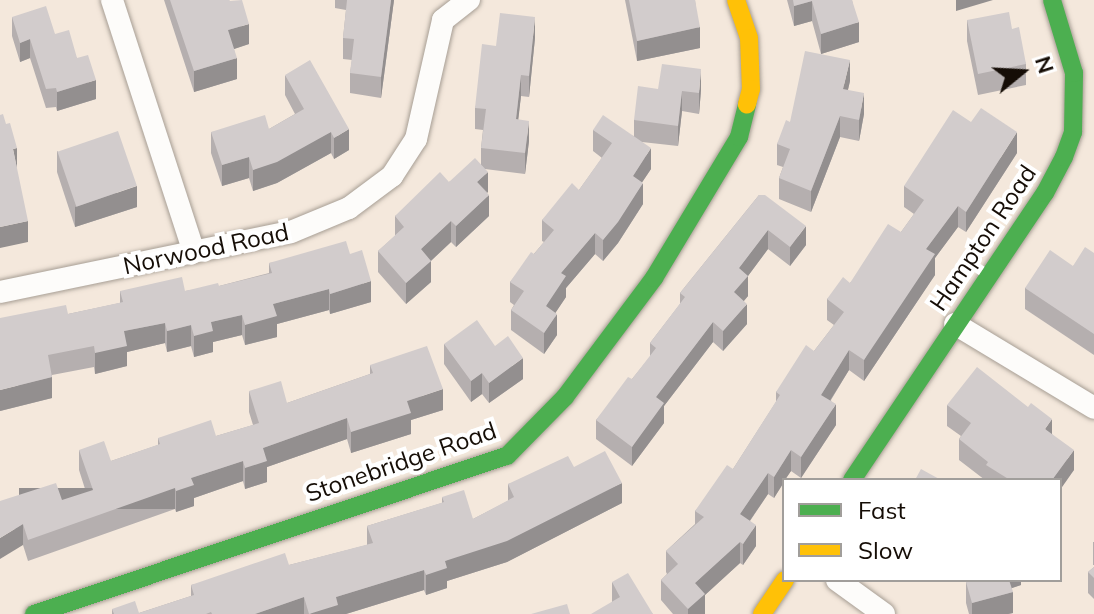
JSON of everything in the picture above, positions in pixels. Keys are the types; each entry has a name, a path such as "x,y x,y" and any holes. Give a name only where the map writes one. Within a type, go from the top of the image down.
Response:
{"street":[{"path":"112,0 194,252"},
{"name":"Norwood Road","path":"0,292 291,232 349,208 392,176 416,139 443,20 469,0"},
{"name":"Stonebridge Road","path":"34,614 177,563 507,456 565,397 654,278 739,137 751,89 749,38 736,0"},
{"name":"Hampton Road","path":"853,478 1045,193 1073,132 1074,73 1052,0"},
{"path":"955,324 1094,408"},
{"path":"762,614 784,582"},
{"path":"840,582 884,614"}],"building":[{"path":"170,0 242,0 249,24 228,30 237,58 194,71"},
{"path":"347,0 391,0 381,77 350,73 354,39 343,38"},
{"path":"629,0 695,0 700,27 637,41"},
{"path":"793,0 852,0 859,22 821,34 812,1 794,6"},
{"path":"46,6 55,34 69,30 77,58 88,55 96,80 57,92 56,88 46,89 30,39 20,43 12,17"},
{"path":"1009,12 1012,29 1019,27 1026,64 978,74 967,20"},
{"path":"500,13 535,17 529,76 521,75 516,119 529,121 525,153 481,148 486,109 475,108 482,44 496,46"},
{"path":"805,51 850,60 843,89 864,93 859,120 840,116 811,191 779,178 790,149 777,144 786,120 790,122"},
{"path":"310,60 349,129 334,138 331,132 277,162 253,170 249,157 222,165 211,132 265,115 269,129 304,109 285,75"},
{"path":"662,64 701,69 699,93 682,91 678,126 634,120 638,86 658,89"},
{"path":"981,108 1017,132 966,212 958,206 926,249 935,254 864,360 849,350 821,395 836,404 801,457 791,450 774,477 768,473 740,514 756,525 743,544 740,542 695,583 705,594 688,609 661,580 678,564 666,551 704,517 695,511 727,465 733,469 780,395 776,392 806,345 814,351 844,312 827,299 843,277 850,283 888,224 901,232 924,200 904,186 953,110 971,122"},
{"path":"3,114 6,124 10,123 17,148 13,149 28,221 0,227 0,115"},
{"path":"603,115 651,148 633,176 643,183 603,240 595,233 561,273 566,276 546,306 557,314 544,333 511,310 524,291 510,282 531,252 534,254 554,230 542,220 572,183 579,190 612,143 593,130"},
{"path":"118,131 137,186 76,207 57,152"},
{"path":"475,158 488,172 477,182 489,195 456,226 451,221 421,249 431,261 406,283 378,251 404,227 395,216 440,172 449,182"},
{"path":"759,195 765,195 806,226 790,247 768,230 739,268 748,276 734,292 747,304 723,331 713,322 656,397 664,403 632,447 596,420 628,377 632,379 656,348 650,343 685,297 680,293"},
{"path":"346,241 350,254 362,250 371,281 330,294 329,289 273,304 277,316 245,325 242,315 211,322 213,331 194,336 191,325 167,331 165,323 124,331 127,346 95,353 94,346 48,355 52,377 0,390 0,318 66,305 68,314 123,302 120,291 182,277 185,291 218,283 219,286 272,273 269,263"},
{"path":"1085,247 1094,253 1094,334 1025,288 1050,250 1073,266"},
{"path":"477,320 495,346 508,336 523,358 489,383 482,373 471,381 444,344"},
{"path":"427,346 443,389 407,401 411,413 351,432 347,418 263,448 267,461 245,468 243,461 191,478 194,485 176,491 175,488 28,540 23,524 0,538 0,501 56,483 62,500 93,490 79,450 104,441 111,461 160,444 158,438 211,420 216,436 259,423 249,391 281,381 287,403 373,373 370,365"},
{"path":"977,367 1028,407 1031,403 1052,419 1045,429 1074,450 1053,478 1007,478 986,465 988,462 959,439 971,423 947,405"},
{"path":"605,451 622,483 507,541 445,561 447,568 426,575 424,570 336,597 338,605 309,614 304,597 255,614 114,614 112,609 135,601 139,613 194,595 191,585 285,553 289,565 373,543 367,526 444,502 442,497 464,490 473,519 514,497 508,484 568,456 574,467"},
{"path":"921,469 937,478 916,478"},
{"path":"628,573 653,614 591,614 620,597 612,582"},
{"path":"966,582 1010,582 1013,592 972,603"},
{"path":"567,604 570,614 531,614"}],"traffic: fast":[{"path":"853,478 1045,193 1064,157 1073,132 1074,73 1052,0"},
{"path":"34,614 507,456 565,397 654,278 739,137 747,104"}],"traffic: slow":[{"path":"736,0 749,38 751,89 747,104"},
{"path":"762,614 784,582"}]}
